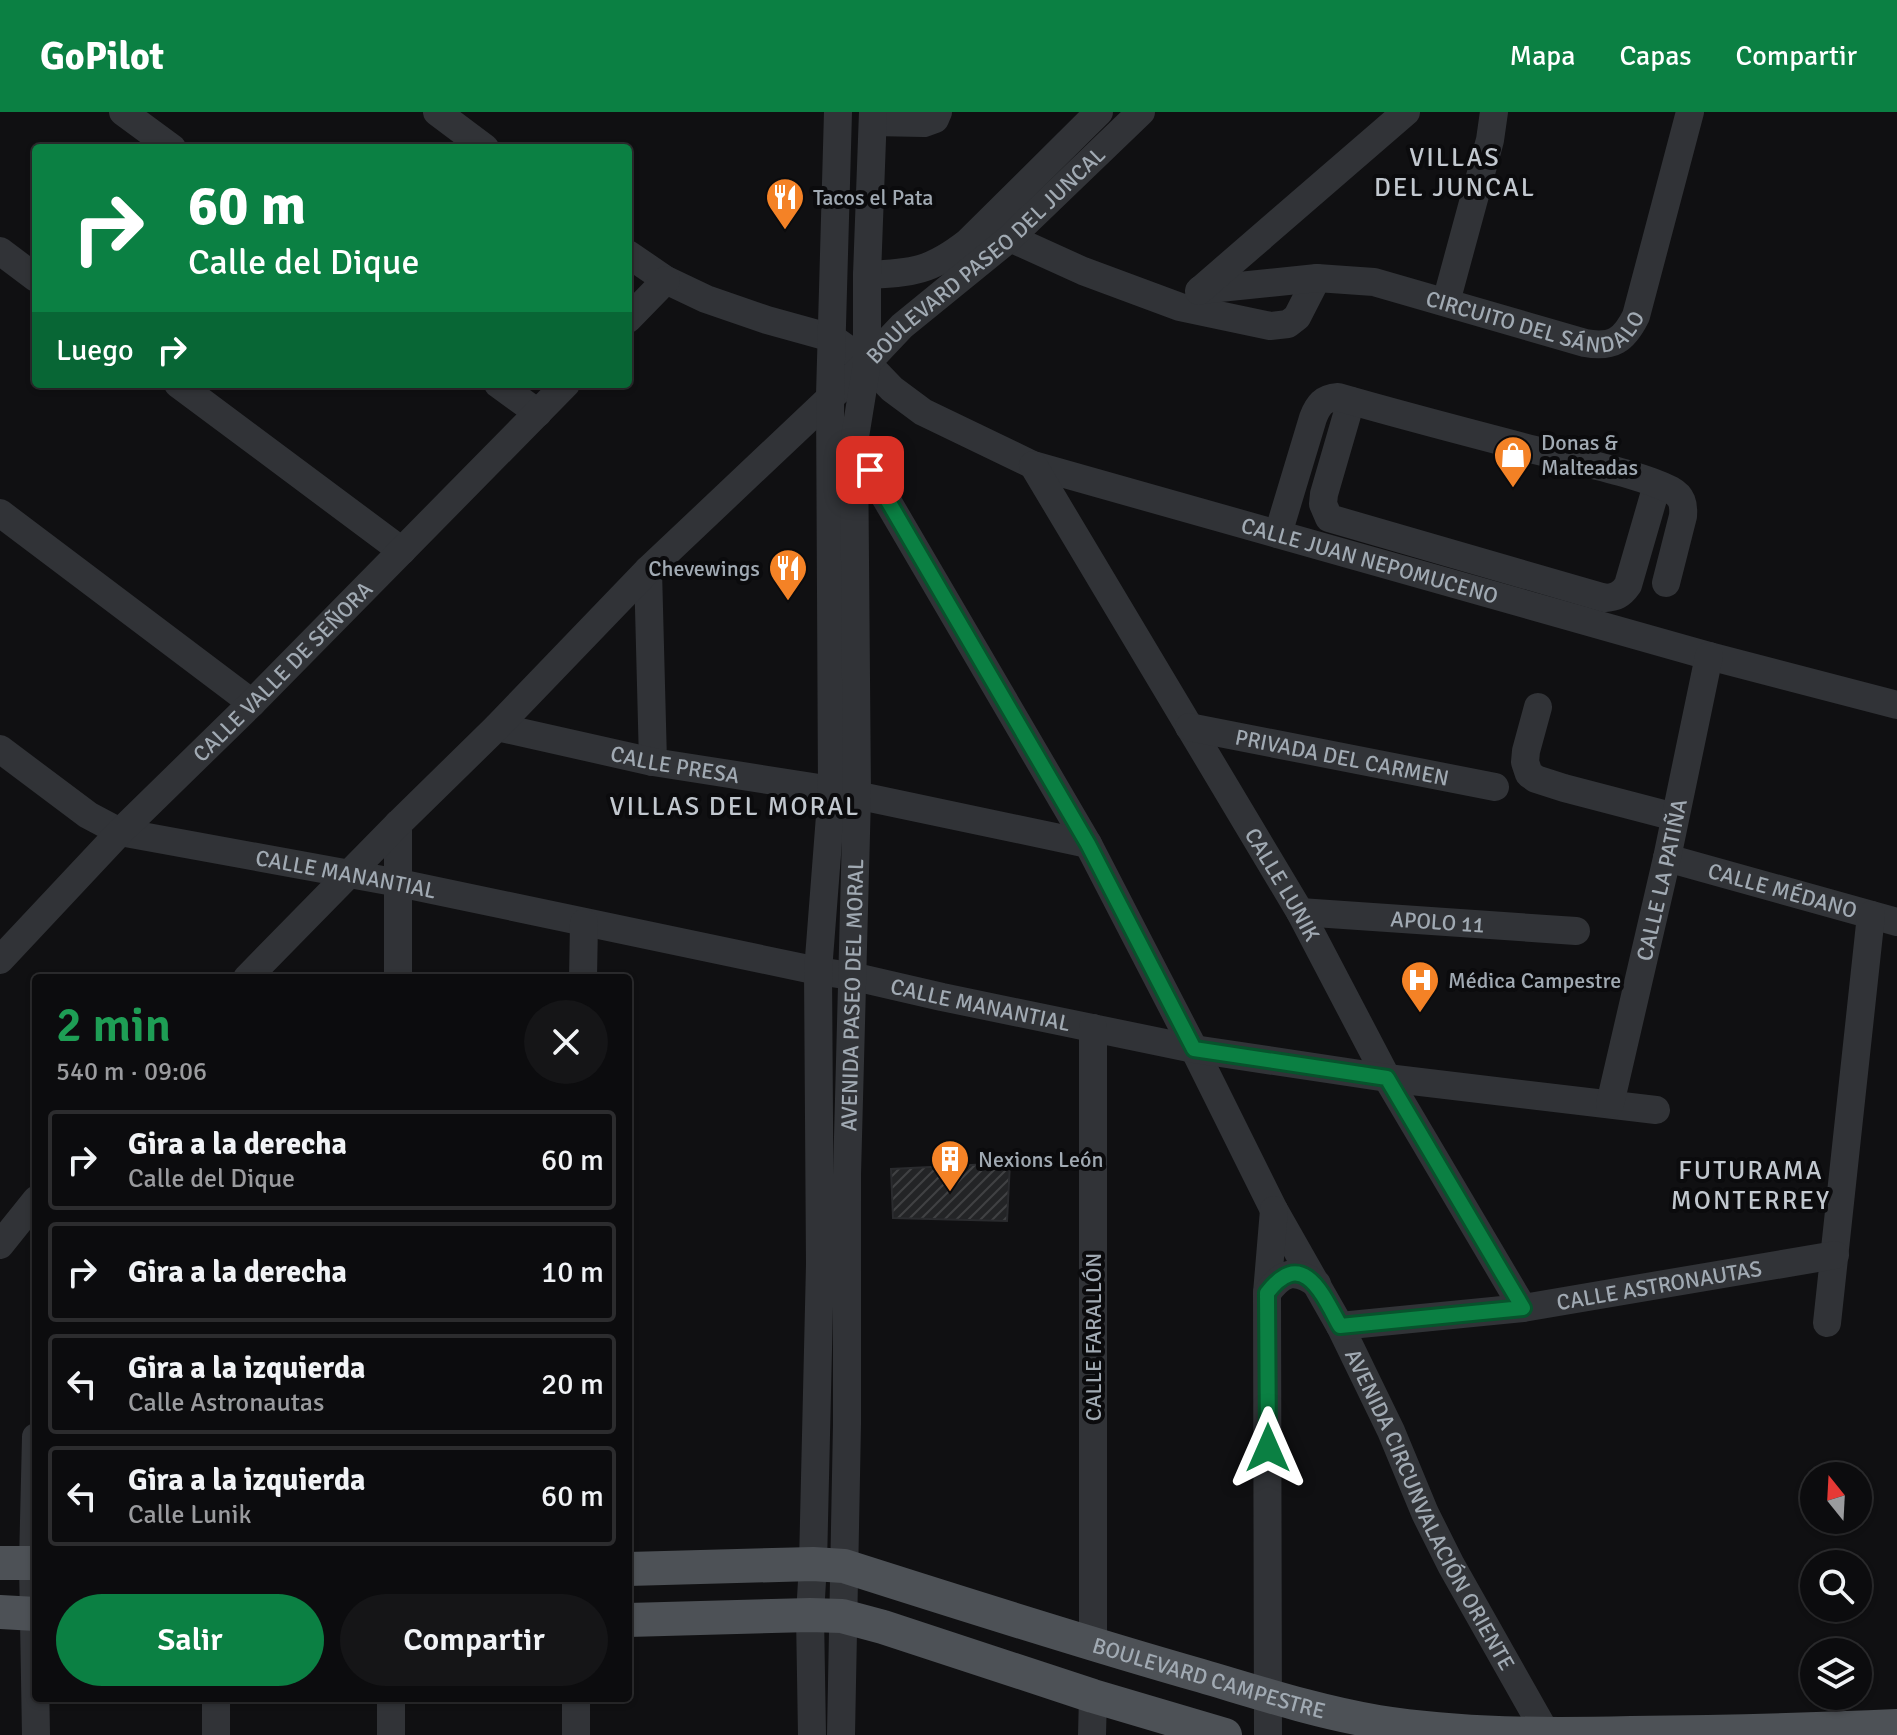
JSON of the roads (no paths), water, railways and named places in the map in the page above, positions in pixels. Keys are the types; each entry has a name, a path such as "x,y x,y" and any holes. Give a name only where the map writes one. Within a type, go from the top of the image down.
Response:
{"main road":[{"name":"BOULEVARD CAMPESTRE","path":"632,1569 829,1565 1093,1645 1335,1713 1378,1722 1437,1729 1547,1735 1897,1726"},
{"path":"0,1612 32,1614"},
{"path":"632,1620 826,1616 883,1627 1093,1696 1225,1735"}],"street":[{"path":"123,112 167,144"},
{"path":"437,112 480,144"},
{"name":"AVENIDA PASEO DEL MORAL","path":"812,1735 847,1424 851,976 830,396 838,112"},
{"path":"873,117 924,123 935,119 938,112"},
{"name":"BOULEVARD PASEO DEL JUNCAL","path":"867,275 913,272 948,258 1099,112"},
{"name":"BOULEVARD PASEO DEL JUNCAL","path":"251,974 648,570 867,363 902,326 1010,238 1141,112"},
{"path":"1190,299 1406,112"},
{"path":"1446,302 1490,140 1494,112"},
{"name":"CIRCUITO DEL SÁNDALO","path":"1190,299 1317,278 1374,282 1585,343 1610,344 1621,338 1636,316 1690,112"},
{"name":"AVENIDA PASEO DEL MORAL","path":"829,1565 820,1264 818,971 844,793 854,443 867,363 873,117"},
{"name":"CIRCUITO DEL SÁNDALO","path":"1010,238 1124,288 1190,299 1261,325 1279,326 1297,317 1317,278"},
{"path":"0,251 32,275"},
{"path":"632,257 666,280 706,299 832,338"},
{"path":"632,315 666,280"},
{"name":"CALLE JUAN NEPOMUCENO","path":"832,338 867,363 892,389 923,412 1033,465 1709,656 1897,705"},
{"path":"183,388 402,551"},
{"path":"504,388 538,413"},
{"name":"CALLE VALLE DE SEÑORA","path":"0,960 120,832 252,703 562,388"},
{"path":"1278,534 1313,418 1323,401 1338,397 1608,470 1672,491 1684,504 1666,583"},
{"path":"1351,401 1324,494 1323,504 1329,518 1605,598 1615,597 1628,585 1657,485"},
{"name":"AVENIDA CIRCUNVALACIÓN ORIENTE","path":"854,443 1088,844 1274,1210 1340,1326 1451,1565 1547,1735"},
{"name":"CALLE LUNIK","path":"1033,465 1300,912 1387,1078 1523,1308"},
{"path":"0,513 252,703"},
{"path":"648,570 653,762"},
{"name":"CALLE LA PATIÑA","path":"1610,1104 1667,858 1709,656"},
{"path":"1538,707 1526,751 1525,762 1529,774 1564,788 1675,817"},
{"name":"CALLE PRESA","path":"497,727 653,762 844,793 1088,844"},
{"name":"PRIVADA DEL CARMEN","path":"1189,727 1495,787"},
{"name":"CALLE MANANTIAL","path":"0,749 88,815 120,832 399,883 1194,1049 1387,1078 1656,1110"},
{"path":"398,824 398,974"},
{"name":"CALLE MÉDANO","path":"1667,858 1884,919"},
{"name":"APOLO 11","path":"1300,912 1576,931"},
{"path":"1827,1323 1884,919"},
{"path":"583,974 584,923"},
{"name":"CALLE FARALLÓN","path":"1093,1028 1093,1645"},
{"path":"0,1245 32,1205"},
{"path":"1268,1735 1267,1293 1274,1210"},
{"name":"CALLE ASTRONAUTAS","path":"1340,1326 1523,1308 1835,1255"},
{"path":"1267,1293 1287,1275 1304,1275 1317,1284"},
{"path":"32,1476 23,1563 32,1598"},
{"name":"AVENIDA PASEO DEL MORAL","path":"826,1616 841,1735"},
{"path":"1092,1735 1093,1696"},
{"path":"36,1702 36,1735"},
{"path":"216,1702 216,1735"},
{"path":"391,1702 391,1735"},
{"path":"576,1702 576,1735"}],"place":[{"name":"Tacos el Pata","path":"785,231"},
{"name":"Donas & Malteadas","path":"1513,489"},
{"name":"Chevewings","path":"788,602"},
{"name":"Médica Campestre","path":"1420,1014"},
{"name":"Nexions León","path":"950,1193"}],"district":[{"name":"VILLAS DEL JUNCAL","path":"1455,173"},
{"name":"VILLAS DEL MORAL","path":"735,807"},
{"name":"FUTURAMA MONTERREY","path":"1751,1186"}]}
